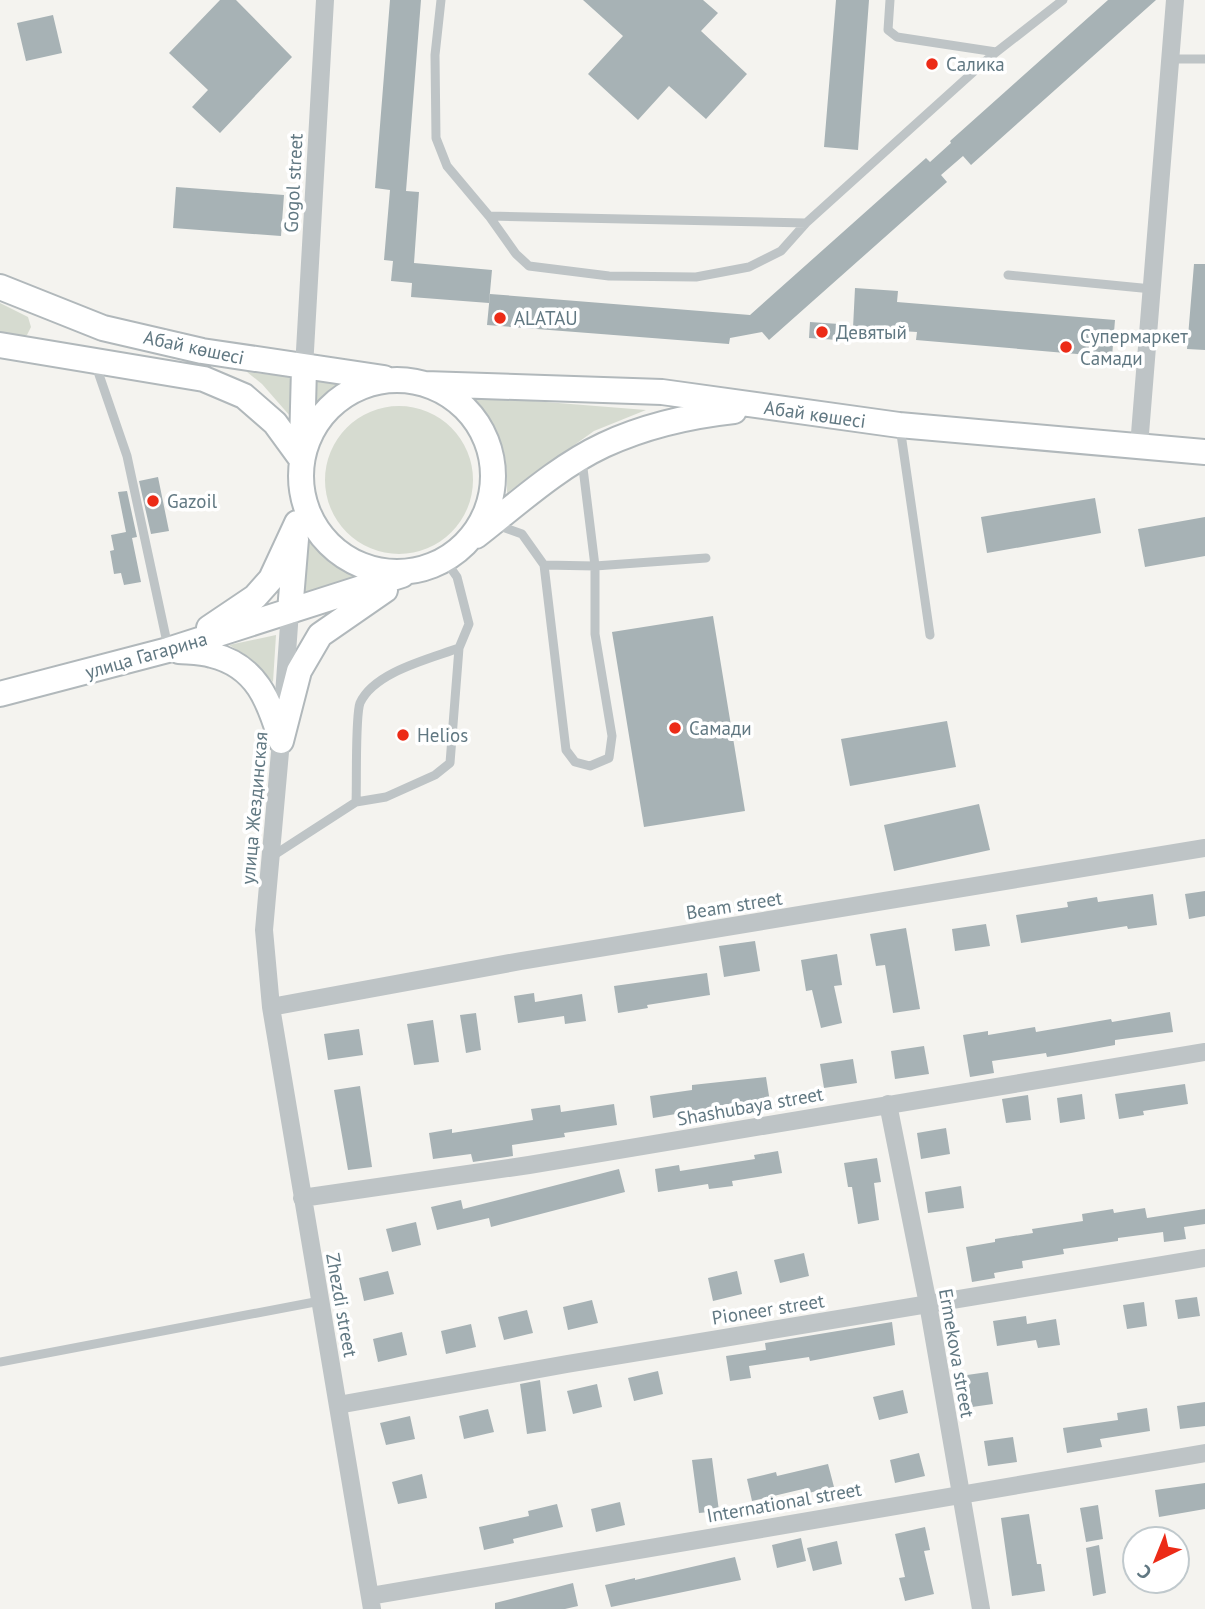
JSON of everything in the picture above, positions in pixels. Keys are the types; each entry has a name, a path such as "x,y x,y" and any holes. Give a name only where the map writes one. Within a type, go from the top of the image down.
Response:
{"main road":[{"name":"Абай көшесі","path":"0,288 103,328 202,351 395,380"},
{"name":"Абай көшесі","path":"0,345 204,379 244,396 275,423 301,469"},
{"path":"290,611 301,469 304,368"},
{"path":"419,570 390,572 363,566 338,552 318,532 305,507 301,469 310,434 324,412 345,395 369,384 395,380 425,384 451,397 472,416 486,441 493,469 491,497 481,524 454,553"},
{"name":"Абай көшесі","path":"425,384 662,392 899,425 1205,452"},
{"path":"281,741 299,671 320,635 383,591 454,553 551,477 602,446 653,425 702,415 766,407"},
{"path":"168,650 220,622 255,597 271,579 297,523"},
{"name":"улица Гагарина","path":"0,694 168,650 419,570"},
{"path":"168,650 212,654 232,663 251,677 270,705 281,741"}],"street":[{"name":"Gogol street","path":"304,368 325,0"},
{"path":"1139,446 1175,0"},
{"name":"улица Жездинская","path":"271,1007 264,930 290,611"},
{"name":"Beam street","path":"271,1007 521,961 1205,848"},
{"name":"Zhezdi street","path":"271,1007 371,1602"},
{"name":"Shashubaya street","path":"302,1198 529,1165 1205,1052"},
{"name":"Ermekova street","path":"888,1104 928,1304 981,1609"},
{"name":"Pioneer street","path":"338,1405 554,1366 1205,1258"},
{"name":"International street","path":"371,1602 959,1493 1205,1453"}],"lane":[{"path":"440,0 435,55 436,138 447,166 489,216 516,254 529,266 609,276 696,277 749,267 780,251 806,223 996,52 1063,0"},
{"path":"890,0 888,30 897,37 996,52"},
{"path":"1171,59 1205,59"},
{"path":"489,216 806,223"},
{"path":"1008,275 1152,289"},
{"path":"95,361 127,456 168,650"},
{"path":"899,425 930,635"},
{"path":"492,524 522,534 544,565 566,750 575,762 590,766 609,758 612,736 595,634 595,566 582,458"},
{"path":"271,857 356,802 386,797 435,775 450,763 459,648 469,624 454,553"},
{"path":"544,565 595,566 706,558"},
{"path":"356,802 359,706 368,691 394,672 459,648"},
{"path":"0,1362 320,1301"}],"shaded area":[{"path":"0,303 28,317 31,327 27,335 19,337 0,332"},
{"path":"247,372 292,377 290,416 262,384"},
{"path":"315,379 355,384 328,404 315,418"},
{"path":"469,396 646,410 594,431 507,493 506,463 500,440 488,419"},
{"path":"399,406 427,412 440,418 451,428 461,439 467,452 473,480 467,508 461,521 451,532 440,542 427,548 399,554 371,548 358,542 347,532 337,521 331,508 325,480 331,452 337,439 347,428 358,418 371,412"},
{"path":"305,532 345,570 363,579 302,596"},
{"path":"276,635 273,682 244,654 229,645"}],"building":[{"path":"220,0 236,0 292,57 220,133 192,107 208,90 169,53"},
{"path":"390,0 421,0 406,191 419,192 414,263 492,270 489,303 411,297 412,283 391,281 393,261 384,260 390,190 375,188"},
{"path":"583,0 703,0 718,13 701,31 747,74 706,119 669,86 638,120 588,74 623,36"},
{"path":"836,0 869,0 858,150 824,147"},
{"path":"1108,0 1156,0 971,165 963,156 941,175 947,182 769,340 762,332 730,338 729,344 487,325 490,294 750,315 926,158 930,162"},
{"path":"53,15 62,53 26,61 17,23"},
{"path":"176,187 284,195 281,236 173,228"},
{"path":"1194,264 1205,264 1205,350 1187,349"},
{"path":"855,288 898,291 897,302 1115,320 1112,357 916,340 917,332 853,328"},
{"path":"810,322 839,324 838,340 809,338"},
{"path":"158,477 169,531 151,534 139,481"},
{"path":"127,491 137,537 132,538 141,582 124,585 121,573 114,574 110,551 114,550 111,535 126,532 118,492"},
{"path":"1095,498 1101,533 987,553 981,517"},
{"path":"1205,517 1205,556 1145,567 1138,529"},
{"path":"713,616 745,811 644,827 612,632"},
{"path":"947,721 956,767 850,786 841,739"},
{"path":"979,804 990,850 894,871 884,825"},
{"path":"1205,891 1205,916 1189,919 1185,894"},
{"path":"1153,894 1157,925 1128,929 1127,926 1021,943 1016,915 1068,907 1067,902 1097,897 1098,902"},
{"path":"986,924 990,946 955,951 952,929"},
{"path":"906,928 920,1009 893,1013 885,965 876,966 870,934"},
{"path":"755,941 760,971 724,977 719,946"},
{"path":"837,954 842,985 834,986 842,1023 821,1028 812,990 806,991 801,960"},
{"path":"707,973 710,995 647,1005 648,1008 618,1013 614,986"},
{"path":"534,993 535,1002 582,994 586,1021 565,1024 564,1016 518,1023 514,996"},
{"path":"1170,1012 1173,1032 1115,1040 1115,1045 1047,1057 1046,1053 992,1061 994,1073 970,1077 963,1035 988,1031 988,1035 1035,1027 1036,1032"},
{"path":"476,1013 481,1050 466,1053 460,1015"},
{"path":"433,1020 439,1062 414,1065 407,1024"},
{"path":"359,1029 363,1055 328,1060 324,1034"},
{"path":"924,1046 929,1074 895,1079 891,1051"},
{"path":"853,1059 857,1083 824,1088 820,1064"},
{"path":"766,1077 770,1102 739,1107 738,1103 653,1118 650,1096 692,1090 692,1085"},
{"path":"1185,1084 1188,1104 1143,1111 1144,1115 1119,1119 1115,1094"},
{"path":"360,1086 372,1167 348,1170 334,1090"},
{"path":"1082,1094 1085,1119 1060,1123 1057,1098"},
{"path":"1028,1095 1031,1120 1006,1123 1002,1099"},
{"path":"614,1104 617,1125 512,1145 513,1156 473,1162 471,1154 433,1159 429,1133 452,1129 452,1133 533,1120 531,1109 560,1105 561,1112"},
{"path":"946,1128 950,1154 921,1159 917,1133"},
{"path":"778,1151 782,1173 732,1181 733,1186 709,1189 708,1184 658,1192 655,1169 679,1165 680,1171 755,1159 754,1155"},
{"path":"877,1158 881,1182 874,1183 879,1220 858,1224 852,1187 848,1187 844,1163"},
{"path":"619,1169 625,1192 491,1227 489,1218 437,1230 431,1207 461,1200 463,1209"},
{"path":"961,1186 964,1208 928,1213 925,1192"},
{"path":"1145,1208 1147,1218 1205,1209 1205,1224 1184,1227 1186,1239 1164,1242 1163,1232 1063,1249 1064,1254 1022,1261 1023,1268 994,1273 995,1278 972,1282 966,1247 1033,1233 1032,1229 1083,1221 1082,1214"},
{"path":"416,1222 421,1245 392,1252 386,1229"},
{"path":"804,1253 809,1276 780,1283 774,1260"},
{"path":"388,1271 394,1294 364,1301 359,1278"},
{"path":"737,1271 742,1294 713,1301 708,1278"},
{"path":"1197,1297 1200,1316 1178,1319 1175,1300"},
{"path":"592,1300 598,1323 568,1330 563,1307"},
{"path":"1144,1302 1147,1326 1127,1329 1123,1305"},
{"path":"527,1310 533,1333 504,1340 498,1317"},
{"path":"1026,1316 1027,1324 1056,1319 1060,1345 1038,1348 1036,1340 997,1346 993,1321"},
{"path":"892,1322 895,1345 810,1361 809,1357 749,1366 751,1378 730,1381 726,1356 766,1350 765,1343"},
{"path":"471,1324 476,1347 446,1354 441,1331"},
{"path":"402,1332 407,1355 378,1362 373,1339"},
{"path":"658,1371 663,1394 634,1401 628,1378"},
{"path":"988,1372 993,1404 972,1407 967,1375"},
{"path":"540,1380 546,1431 527,1434 520,1384"},
{"path":"597,1384 602,1407 573,1414 567,1391"},
{"path":"903,1390 908,1413 879,1420 873,1397"},
{"path":"1205,1402 1205,1426 1180,1429 1177,1406"},
{"path":"1147,1408 1150,1431 1100,1439 1102,1447 1067,1453 1063,1428 1118,1420 1117,1413"},
{"path":"488,1409 494,1432 464,1439 459,1416"},
{"path":"410,1416 415,1439 386,1445 380,1423"},
{"path":"1013,1437 1017,1462 988,1466 984,1441"},
{"path":"919,1453 925,1476 895,1483 890,1460"},
{"path":"712,1458 719,1511 699,1513 692,1460"},
{"path":"828,1464 834,1487 804,1494 803,1489 752,1501 747,1479 776,1472 777,1476"},
{"path":"422,1474 427,1498 398,1504 392,1482"},
{"path":"1205,1483 1205,1509 1159,1517 1155,1490"},
{"path":"620,1502 625,1525 596,1532 591,1509"},
{"path":"557,1504 563,1527 513,1539 514,1543 484,1550 479,1527 529,1516 528,1511"},
{"path":"1098,1505 1103,1539 1086,1542 1080,1508"},
{"path":"1029,1514 1037,1564 1041,1564 1045,1591 1012,1596 1001,1518"},
{"path":"925,1527 930,1550 924,1551 934,1594 905,1601 899,1578 905,1577 895,1534"},
{"path":"801,1538 806,1561 777,1568 772,1545"},
{"path":"837,1541 842,1564 813,1571 807,1548"},
{"path":"1099,1545 1106,1593 1093,1596 1086,1548"},
{"path":"735,1557 741,1580 611,1607 605,1585"},
{"path":"573,1583 578,1606 565,1609 495,1609 495,1603"}],"place":[{"name":"Салика","path":"932,64"},
{"name":"ALATAU","path":"500,318"},
{"name":"Девятый","path":"822,332"},
{"name":"Супермаркет Самади","path":"1066,347"},
{"name":"Gazoil","path":"153,501"},
{"name":"Самади","path":"675,728"},
{"name":"Helios","path":"403,735"}]}
